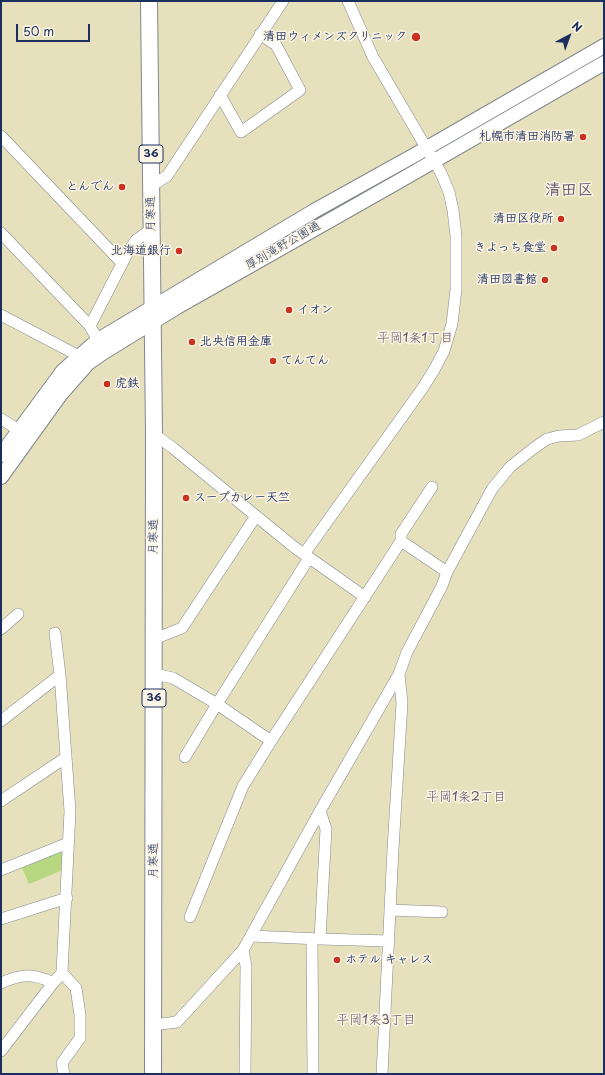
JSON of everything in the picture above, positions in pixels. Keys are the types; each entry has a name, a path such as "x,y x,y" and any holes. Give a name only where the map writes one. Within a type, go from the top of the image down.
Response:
{"highway":[{"name":"月寒通","path":"149,1 154,434 153,1074"}],"main road":[{"name":"厚別滝野公園通","path":"153,314 309,231 604,46"},
{"name":"厚別滝野公園通","path":"1,477 63,371 79,356 101,346 302,219 431,154 604,63"},
{"path":"302,219 309,231"},
{"name":"厚別滝野公園通","path":"1,455 25,434 88,363 101,346"}],"street":[{"path":"151,186 167,176 282,1"},
{"path":"185,757 307,556 434,370 449,337 456,289 456,236 449,192 431,154 373,57 348,1"},
{"path":"220,95 241,132 300,90 276,45 260,34"},
{"path":"1,136 122,262"},
{"path":"90,326 122,262 136,240 152,230"},
{"path":"1,233 90,326 101,346"},
{"path":"1,315 79,356"},
{"path":"1,418 25,434"},
{"path":"153,1025 177,1022 243,950 320,811 399,674 407,652 442,586 446,572 492,489 510,467 547,439 559,436 578,435 604,422"},
{"path":"154,434 307,556 365,597"},
{"path":"190,917 243,786 402,541 401,534 432,487"},
{"path":"154,639 182,628 256,516"},
{"path":"402,541 446,572"},
{"path":"1,629 18,614"},
{"path":"1,1051 62,973 67,898 70,811 69,776 65,758 60,675 55,633"},
{"path":"154,674 173,678 217,704 271,741"},
{"path":"382,1074 402,703 399,674"},
{"path":"1,721 60,675"},
{"path":"1,801 65,758"},
{"path":"314,1074 316,939 326,829 320,811"},
{"path":"1,870 68,843"},
{"path":"1,919 67,898"},
{"path":"390,910 442,912"},
{"path":"251,936 389,942"},
{"path":"243,950 246,966 245,1074"},
{"path":"62,973 76,988 80,1015 80,1038 62,1063 64,1074"},
{"path":"1,983 15,977 40,976 53,983"}],"green space":[{"path":"60,852 64,854 63,870 29,884 22,868"}],"place":[{"name":"清田ウィメンズクリニック","path":"416,37"},
{"name":"札幌市清田消防署","path":"583,137"},
{"name":"とんでん","path":"122,187"},
{"name":"清田区役所","path":"561,219"},
{"name":"きよっち食堂","path":"554,248"},
{"name":"北海道銀行","path":"179,251"},
{"name":"清田図書館","path":"545,280"},
{"name":"イオン","path":"289,310"},
{"name":"北央信用金庫","path":"192,342"},
{"name":"てんてん","path":"273,361"},
{"name":"虎鉄","path":"107,384"},
{"name":"スープカレー天竺","path":"186,498"},
{"name":"ホテル キャレス","path":"337,960"}],"district":[{"name":"清田区","path":"569,191"},
{"name":"平岡1条1丁目","path":"415,338"},
{"name":"平岡1条2丁目","path":"466,797"},
{"name":"平岡1条3丁目","path":"376,1020"}]}
